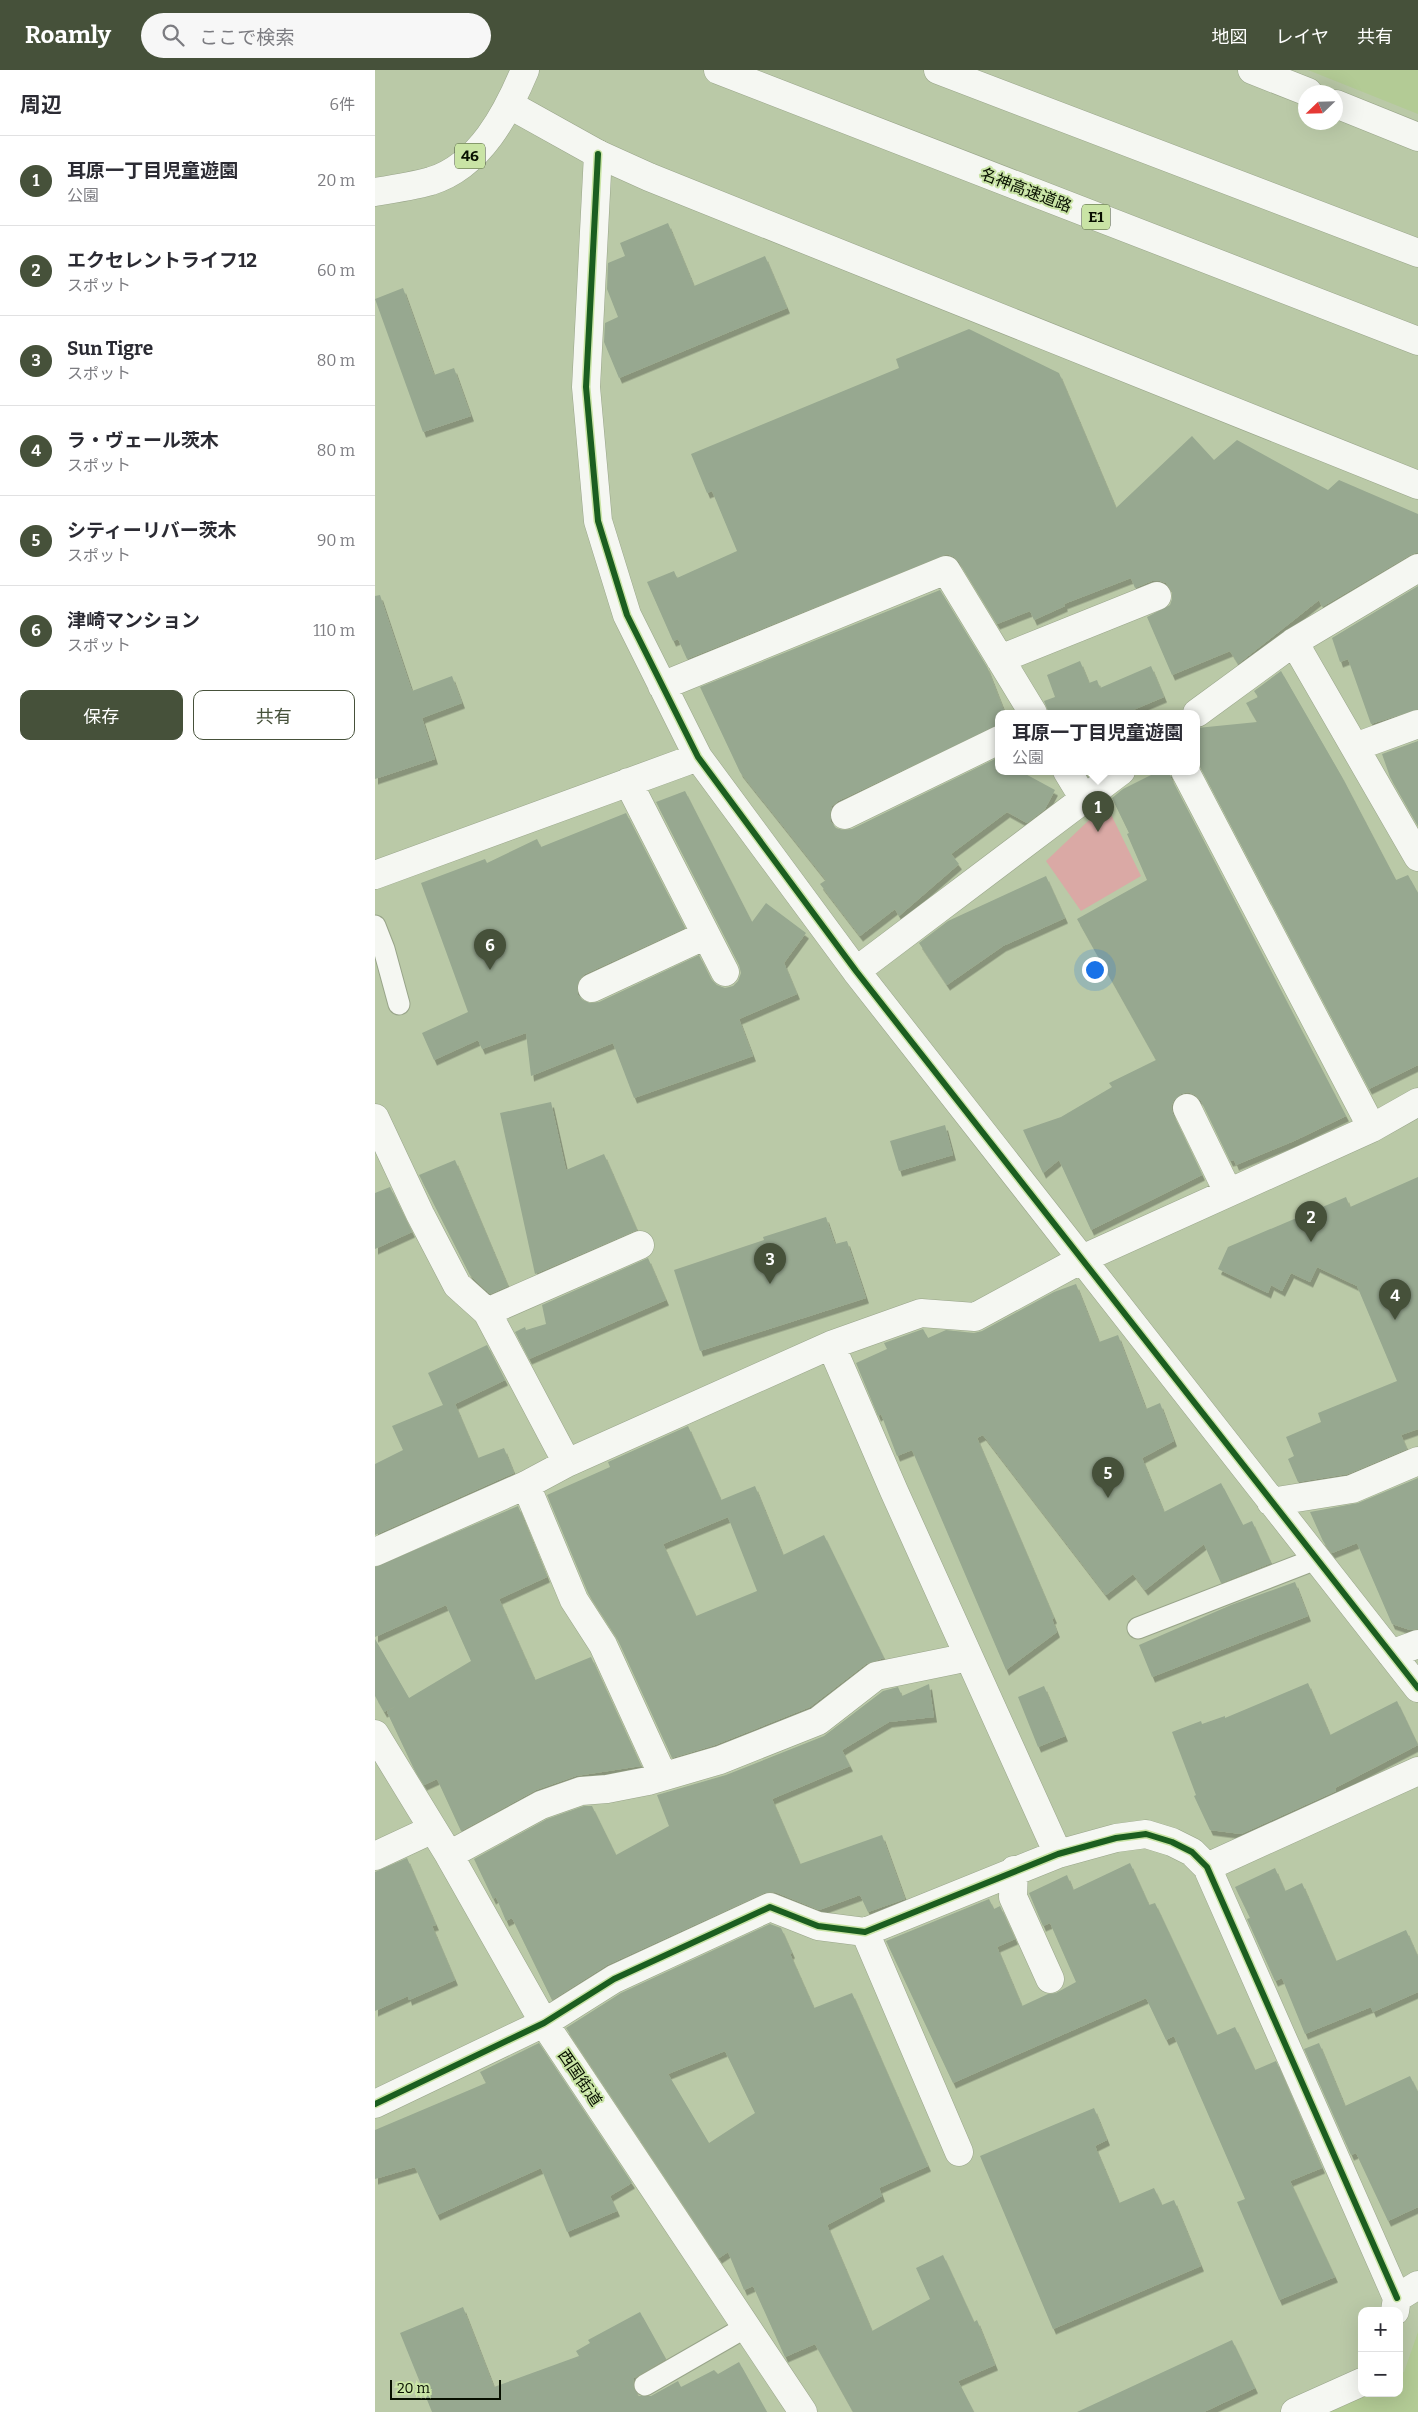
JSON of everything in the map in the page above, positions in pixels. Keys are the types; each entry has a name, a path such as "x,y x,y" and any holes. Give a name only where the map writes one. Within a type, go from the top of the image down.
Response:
{"main road":[{"name":"46","path":"375,192 433,180 463,163 491,136 511,105 525,70"},
{"name":"名神高速道路","path":"719,70 1418,341"},
{"path":"938,70 1418,254"},
{"path":"1252,70 1298,88"},
{"path":"511,105 598,154 659,180 1418,485"},
{"path":"1343,107 1418,137"},
{"path":"598,154 586,387 598,520 627,615 698,757 856,971 1418,1688"},
{"path":"1200,711 1294,642 1418,568"},
{"path":"662,686 946,570 1031,710"},
{"path":"1000,659 1157,596"},
{"path":"1294,642 1418,857"},
{"path":"1355,747 1418,724"},
{"path":"845,815 995,742"},
{"path":"375,875 698,757"},
{"path":"1069,775 1084,799"},
{"path":"856,971 1116,775"},
{"path":"1187,775 1373,1128"},
{"path":"629,782 725,972"},
{"path":"592,988 706,935"},
{"path":"375,1552 526,1485 567,1463 831,1345 921,1314 975,1317 1082,1259 1373,1128 1418,1102"},
{"path":"1187,1108 1228,1192"},
{"path":"375,1118 420,1214 457,1285 487,1312 567,1463"},
{"path":"487,1312 640,1245"},
{"path":"831,1345 890,1483 1058,1854"},
{"path":"1271,1502 1353,1489 1418,1461"},
{"path":"526,1485 574,1600 603,1645 663,1776"},
{"path":"1391,1654 1418,1644"},
{"path":"449,1855 541,1806 581,1791 607,1789 720,1760 818,1721 876,1676 969,1657"},
{"name":"西国街道","path":"375,1734 382,1762 433,1829 544,2024 803,2412"},
{"path":"1207,1867 1418,1772"},
{"path":"375,1856 433,1829"},
{"path":"375,2104 544,2024 614,1979 770,1907 819,1926 865,1932 1014,1870 1058,1854 1116,1838 1146,1834 1172,1842 1192,1852 1207,1867 1403,2298"},
{"path":"1014,1870 1013,1897 1050,1979"},
{"path":"865,1932 959,2152"},
{"path":"1295,2412 1358,2384"}],"lane":[{"path":"375,926 384,949 399,1004"},
{"path":"1138,1628 1316,1559"},
{"path":"645,2385 746,2327"}],"shaded area":[{"path":"1308,70 1418,70 1418,114"},
{"path":"1106,804 1141,876 1081,911 1046,861"},
{"path":"1418,2332 1418,2412 1318,2412 1358,2395 1358,2397 1403,2397 1404,2372"}],"building":[{"path":"668,223 694,286 765,256 787,308 619,378 604,342 605,323 618,317 607,289 608,263 625,256 620,243"},
{"path":"403,288 434,375 454,368 471,416 423,432 375,299"},
{"path":"969,329 1059,373 1116,508 1192,436 1214,460 1237,440 1328,490 1339,480 1418,514 1418,552 1322,607 1319,600 1238,664 1230,651 1172,675 1147,617 1170,605 1172,591 1166,583 1152,581 1135,588 1131,578 1064,604 1065,606 1034,620 1030,611 997,624 959,562 947,554 687,659 678,639 673,641 647,582 674,571 677,578 737,551 712,491 707,493 691,454 899,368 896,359"},
{"path":"1418,586 1418,709 1371,724 1348,659 1340,662 1332,638"},
{"path":"940,590 987,667 1004,710 995,710 995,726 838,801 832,806 830,813 831,822 836,828 843,830 852,829 995,759 995,775 1027,775 1055,790 1045,809 1027,823 1007,812 951,854 959,864 899,916 895,909 860,936 820,884 826,880 740,772 700,687"},
{"path":"380,595 412,691 452,676 462,703 422,718 435,759 375,779 375,596"},
{"path":"1080,661 1089,683 1097,680 1100,688 1151,666 1164,697 1133,710 1048,710 1044,701 1055,697 1047,675"},
{"path":"1281,671 1342,777 1396,880 1408,875 1418,893 1418,1065 1369,1089 1200,767 1200,728 1257,722 1246,703 1258,697 1254,691"},
{"path":"1418,741 1418,826 1390,777 1382,754"},
{"path":"1151,775 1170,775 1346,1116 1294,1141 1236,1165 1234,1160 1230,1161 1201,1101 1195,1095 1188,1092 1181,1094 1174,1100 1171,1107 1202,1175 1091,1230 1059,1160 1043,1173 1023,1130 1061,1117 1112,1087 1109,1083 1156,1060 1077,919 1147,880 1127,834 1129,833 1112,798 1123,789"},
{"path":"685,791 752,922 766,903 806,933 784,963 797,994 739,1019 753,1056 634,1098 613,1043 531,1076 526,1033 482,1049 478,1040 434,1060 422,1033 468,1012 421,883 485,859 487,863 537,839 541,847 626,813 685,928 585,974 577,986 578,995 590,1003 599,1002 699,955 711,979 717,985 725,988 733,986 738,981 741,973 739,965 656,802"},
{"path":"1046,876 1065,918 1003,946 947,985 919,943 948,921"},
{"path":"551,1102 566,1170 604,1154 637,1230 535,1274 500,1113"},
{"path":"945,1125 953,1155 899,1171 890,1141"},
{"path":"455,1160 508,1286 490,1294 470,1275 419,1175"},
{"path":"1418,1177 1418,1429 1401,1435 1407,1449 1348,1474 1298,1482 1288,1459 1294,1456 1286,1437 1321,1422 1318,1413 1397,1381 1357,1286 1317,1267 1310,1282 1291,1273 1282,1291 1271,1285 1268,1293 1218,1269 1228,1247 1346,1197 1350,1207"},
{"path":"390,1187 412,1232 375,1249 375,1193"},
{"path":"826,1217 835,1244 847,1241 866,1298 700,1351 674,1270 764,1240 763,1237"},
{"path":"648,1258 666,1300 529,1359 515,1332 525,1327 526,1330 546,1324 542,1305"},
{"path":"1076,1284 1099,1342 1118,1335 1146,1409 1160,1403 1174,1441 1142,1458 1164,1512 1221,1483 1243,1525 1252,1521 1271,1563 1221,1583 1204,1544 1145,1590 1133,1574 1106,1595 983,1435 977,1438 1054,1618 1052,1619 1057,1632 1006,1670 912,1450 897,1456 881,1414 878,1416 856,1363 887,1349 884,1343 923,1329 928,1338 946,1330 974,1333 982,1331 1054,1292"},
{"path":"487,1345 505,1380 455,1404 478,1458 504,1448 514,1473 375,1535 375,1464 403,1450 392,1426 443,1405 428,1373"},
{"path":"688,1426 721,1500 755,1486 783,1555 824,1535 884,1658 866,1664 810,1707 715,1745 672,1758 617,1638 588,1593 547,1495 610,1467 608,1462","holes":["728,1517 757,1591 696,1616 663,1544"]},
{"path":"1418,1478 1418,1629 1410,1630 1392,1624 1357,1543 1332,1553 1323,1541 1310,1512 1358,1503"},
{"path":"518,1506 547,1577 499,1599 535,1680 591,1657 641,1766 576,1776 536,1790 461,1831 437,1779 424,1785 414,1769 387,1712 396,1706 384,1712 375,1696 375,1639 409,1698 471,1661 446,1605 375,1637 375,1567"},
{"path":"1295,1582 1308,1616 1152,1677 1139,1645 1231,1605"},
{"path":"1308,1683 1330,1735 1397,1701 1418,1745 1335,1788 1336,1791 1241,1834 1210,1830 1194,1796 1196,1795 1172,1732 1201,1721 1202,1724 1225,1716 1225,1718"},
{"path":"929,1684 934,1717 889,1722 842,1750 850,1766 772,1799 800,1864 882,1835 905,1899 868,1912 860,1895 819,1910 775,1892 764,1893 607,1965 552,2000 512,1918 506,1921 496,1897 493,1899 474,1859 547,1819 584,1806 592,1806 616,1855 669,1826 657,1795 726,1775 824,1736 883,1691 898,1687 902,1696"},
{"path":"1044,1686 1065,1736 1038,1747 1018,1697"},
{"path":"407,1858 436,1925 432,1926 455,1980 409,2000 408,1996 375,2011 375,1872"},
{"path":"1130,1863 1149,1905 1155,1903 1217,2035 1235,2027 1255,2070 1276,2061 1322,2168 1290,2181 1335,2277 1279,2300 1237,2202 1245,2199 1174,2036 1166,2040 1146,1998 953,2083 886,1941 989,1899 994,1909 1000,1906 1015,1939 997,1947 1022,2006 1048,1994 1056,1993 1076,1982 1050,1923 1043,1926 1029,1893 1067,1875 1073,1890"},
{"path":"1275,1868 1285,1891 1302,1883 1336,1961 1406,1930 1418,1957 1418,1992 1373,2012 1371,2007 1305,2034 1282,1978 1275,1981 1247,1919 1250,1918 1235,1887"},
{"path":"770,1924 781,1928 792,1953 790,1954 814,2008 852,1993 928,2166 879,2188 882,2196 827,2225 872,2331 930,2299 916,2268 943,2255 974,2322 977,2320 995,2365 958,2381 974,2412 853,2412 815,2344 785,2357 753,2286 744,2290 728,2252 719,2258 566,2028 621,1993","holes":["725,2051 755,2113 709,2143 668,2074"]},
{"path":"539,2043 632,2183 610,2196 617,2211 567,2232 541,2168 437,2215 415,2167 375,2179 375,2130 486,2083 480,2072"},
{"path":"1319,2043 1345,2106 1410,2076 1418,2092 1418,2207 1388,2221 1356,2153 1351,2155 1304,2049"},
{"path":"1094,2108 1107,2140 1095,2146 1119,2203 1154,2188 1162,2205 1174,2200 1201,2266 1053,2329 980,2156"},
{"path":"463,2307 494,2387 579,2356 576,2351 590,2343 588,2340 640,2312 666,2359 634,2378 633,2385 638,2396 651,2396 678,2381 681,2387 714,2370 718,2374 739,2362 767,2412 432,2412 400,2333"},
{"path":"1232,2340 1255,2388 1204,2412 1077,2412"}],"cycle path":[{"path":"598,154 586,387 598,521 627,615 698,757 856,971 1418,1688"},
{"path":"375,2104 544,2023 614,1979 770,1907 818,1926 865,1932 1058,1854 1116,1838 1146,1834 1172,1842 1192,1852 1207,1867 1397,2298"}],"place":[{"name":"耳原一丁目児童遊園","path":"1098,832"},
{"name":"津崎マンション","path":"490,970"},
{"name":"エクセレントライフ12","path":"1311,1242"},
{"name":"Sun Tigre","path":"770,1284"},
{"name":"ラ・ヴェール茨木","path":"1395,1320"},
{"name":"シティーリバー茨木","path":"1108,1498"}]}
